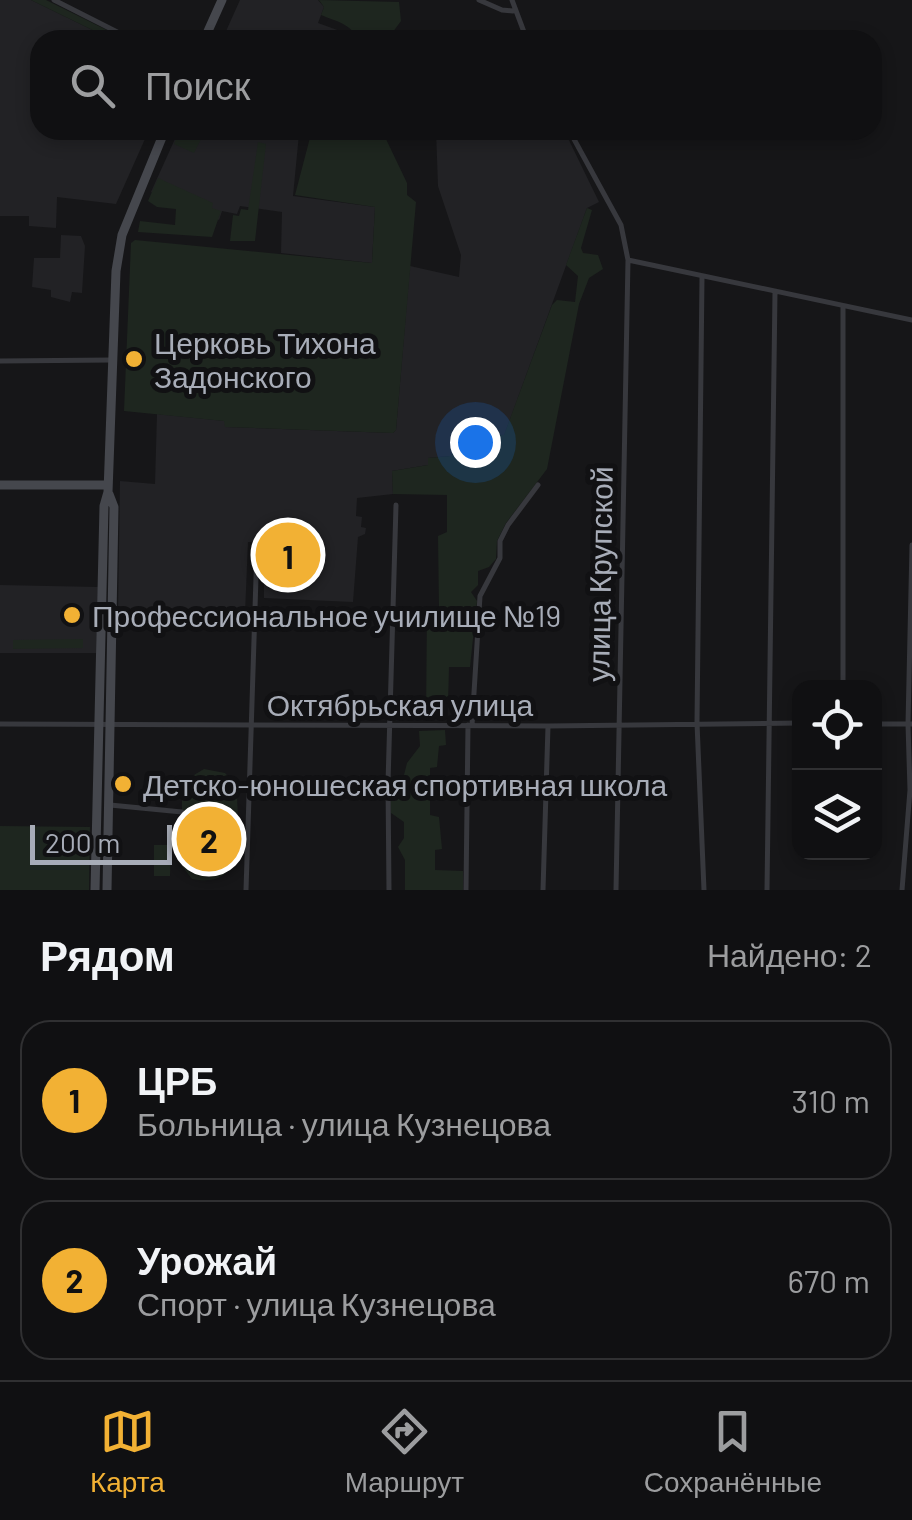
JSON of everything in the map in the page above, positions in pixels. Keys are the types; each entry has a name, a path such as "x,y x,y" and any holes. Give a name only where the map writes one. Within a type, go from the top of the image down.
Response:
{"main road":[{"path":"208,30 222,0"},
{"path":"106,890 104,724 114,506 108,488 116,272 122,235 161,140"},
{"path":"0,485 108,488"},
{"path":"96,890 103,805"}],"street":[{"path":"54,0 113,30"},
{"path":"479,0 514,11"},
{"path":"512,0 523,30"},
{"name":"улица Крупской","path":"575,140 621,225 628,260 616,890"},
{"path":"628,260 912,320"},
{"path":"702,277 697,723 704,890"},
{"path":"767,890 776,292"},
{"path":"843,307 844,680"},
{"path":"0,362 113,360"},
{"path":"466,890 470,726 480,596 500,558 500,540 508,524 538,485"},
{"path":"388,890 396,506"},
{"path":"902,890 910,790 912,545"},
{"path":"246,890 257,546"},
{"name":"Октябрьская улица","path":"0,724 792,723"},
{"path":"882,724 910,724"},
{"path":"543,890 548,726"},
{"path":"103,805 182,812"}],"shaded area":[{"path":"0,0 31,0 92,30 30,30 30,140 145,140 116,204 57,197 56,228 29,226 29,216 0,216"},
{"path":"31,0 46,0 107,30 92,30"},
{"path":"240,0 318,0 324,7 318,23 337,30 226,30"},
{"path":"319,0 399,2 401,21 394,30 351,30 321,15 324,7"},
{"path":"174,140 298,140 293,196 375,207 372,263 281,253 282,212 240,206 237,214 222,211 219,220 151,192"},
{"path":"176,140 200,140 194,153 174,144"},
{"path":"309,140 386,140 407,183 407,195 416,202 396,430 393,433 225,427 224,421 124,411 131,243 135,240 372,263 375,207 295,195"},
{"path":"436,140 569,140 599,202 587,208 504,436 452,456 428,458 428,465 392,471 393,494 357,498 356,516 362,517 361,527 366,528 365,534 358,537 353,602 264,598 264,542 248,542 245,613 118,612 120,481 155,484 157,414 225,421 226,427 393,433 396,430 410,266 459,277 461,255 438,186"},
{"path":"258,142 266,144 255,241 230,241 233,215 239,216 241,209 248,210"},
{"path":"158,178 213,203 212,208 221,211 212,237 138,232 140,221 175,225 176,209 157,207 148,201"},
{"path":"587,208 592,210 581,248 583,253 598,255 603,269 589,278 579,304 547,469 506,523 497,541 496,559 478,571 478,585 471,592 477,601 470,667 449,667 444,717 426,718 427,609 439,608 438,536 447,532 447,495 393,494 392,471 428,465 428,458 451,456 461,433 504,435 552,305 557,300 575,302 578,276 566,265"},
{"path":"61,235 81,236 85,246 82,293 72,292 70,302 51,297 51,290 32,287 34,258 60,258"},
{"path":"0,585 98,587 96,653 0,653"},
{"path":"83,639 83,648 13,649 13,640"},
{"path":"445,730 446,745 439,746 437,767 430,768 430,815 439,817 442,849 435,850 435,870 463,871 463,890 405,890 405,860 398,847 404,838 404,822 391,813 390,792 396,793 397,787 401,787 407,763 420,746 419,731"},
{"path":"204,769 225,773 237,786 237,851 224,874 211,880 192,879 182,866 182,788 184,781"},
{"path":"0,826 90,827 89,890 0,890"},
{"path":"154,845 171,845 170,876 154,876"}],"place":[{"name":"Церковь Тихона Задонского","path":"134,359"},
{"name":"ЦРБ","path":"288,555"},
{"name":"Профессиональное училище №19","path":"72,615"},
{"name":"Детско-юношеская спортивная школа","path":"123,784"},
{"name":"Урожай","path":"209,839"}]}
